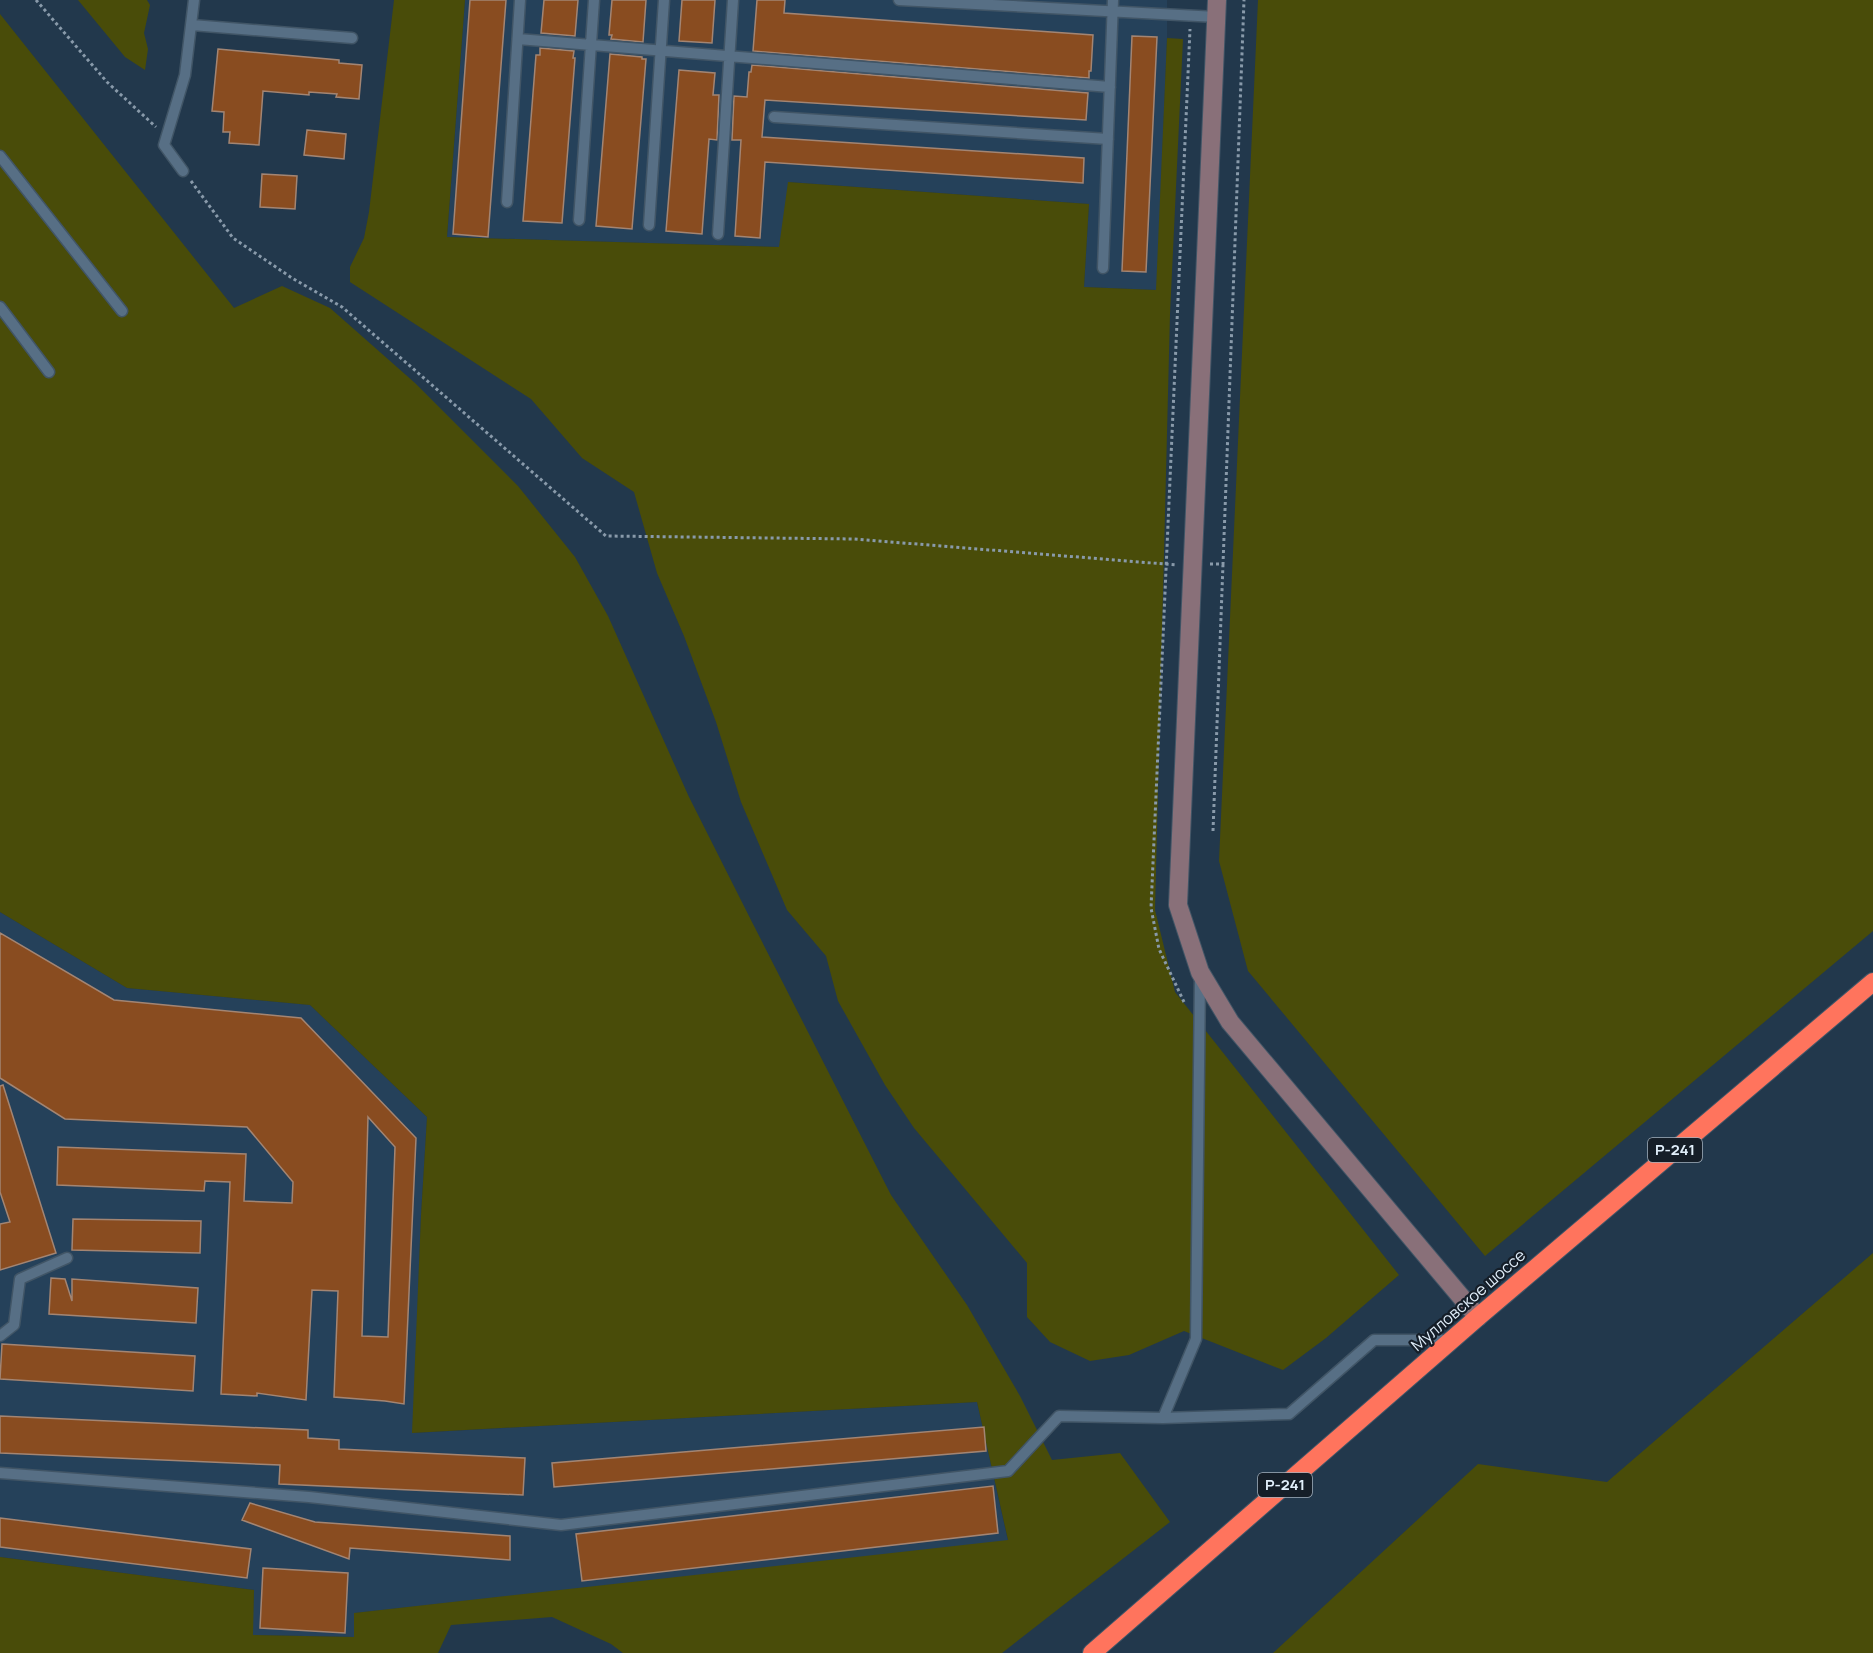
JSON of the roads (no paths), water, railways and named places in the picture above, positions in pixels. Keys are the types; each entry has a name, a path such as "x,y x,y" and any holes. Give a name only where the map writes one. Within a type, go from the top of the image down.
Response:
{"highway":[{"name":"Мулловское шоссе","path":"1092,1653 1451,1340 1873,982"}],"main road":[{"path":"1217,9 1178,905 1200,972 1230,1022 1478,1317"}],"lane":[{"path":"183,171 164,145 185,75 194,0"},
{"path":"507,202 520,0"},
{"path":"579,220 594,0"},
{"path":"649,225 664,0"},
{"path":"718,234 733,0"},
{"path":"899,0 1113,6 1191,16 1217,9"},
{"path":"1103,268 1113,6"},
{"path":"192,25 352,38"},
{"path":"518,39 1110,87"},
{"path":"774,117 1108,139"},
{"path":"0,156 122,312"},
{"path":"0,307 49,372"},
{"path":"1163,1418 1196,1339 1200,972"},
{"path":"0,1336 14,1325 20,1280 67,1258"},
{"path":"0,1473 309,1497 561,1525 1008,1471 1059,1416 1163,1418 1289,1414 1374,1340 1451,1340"}]}
